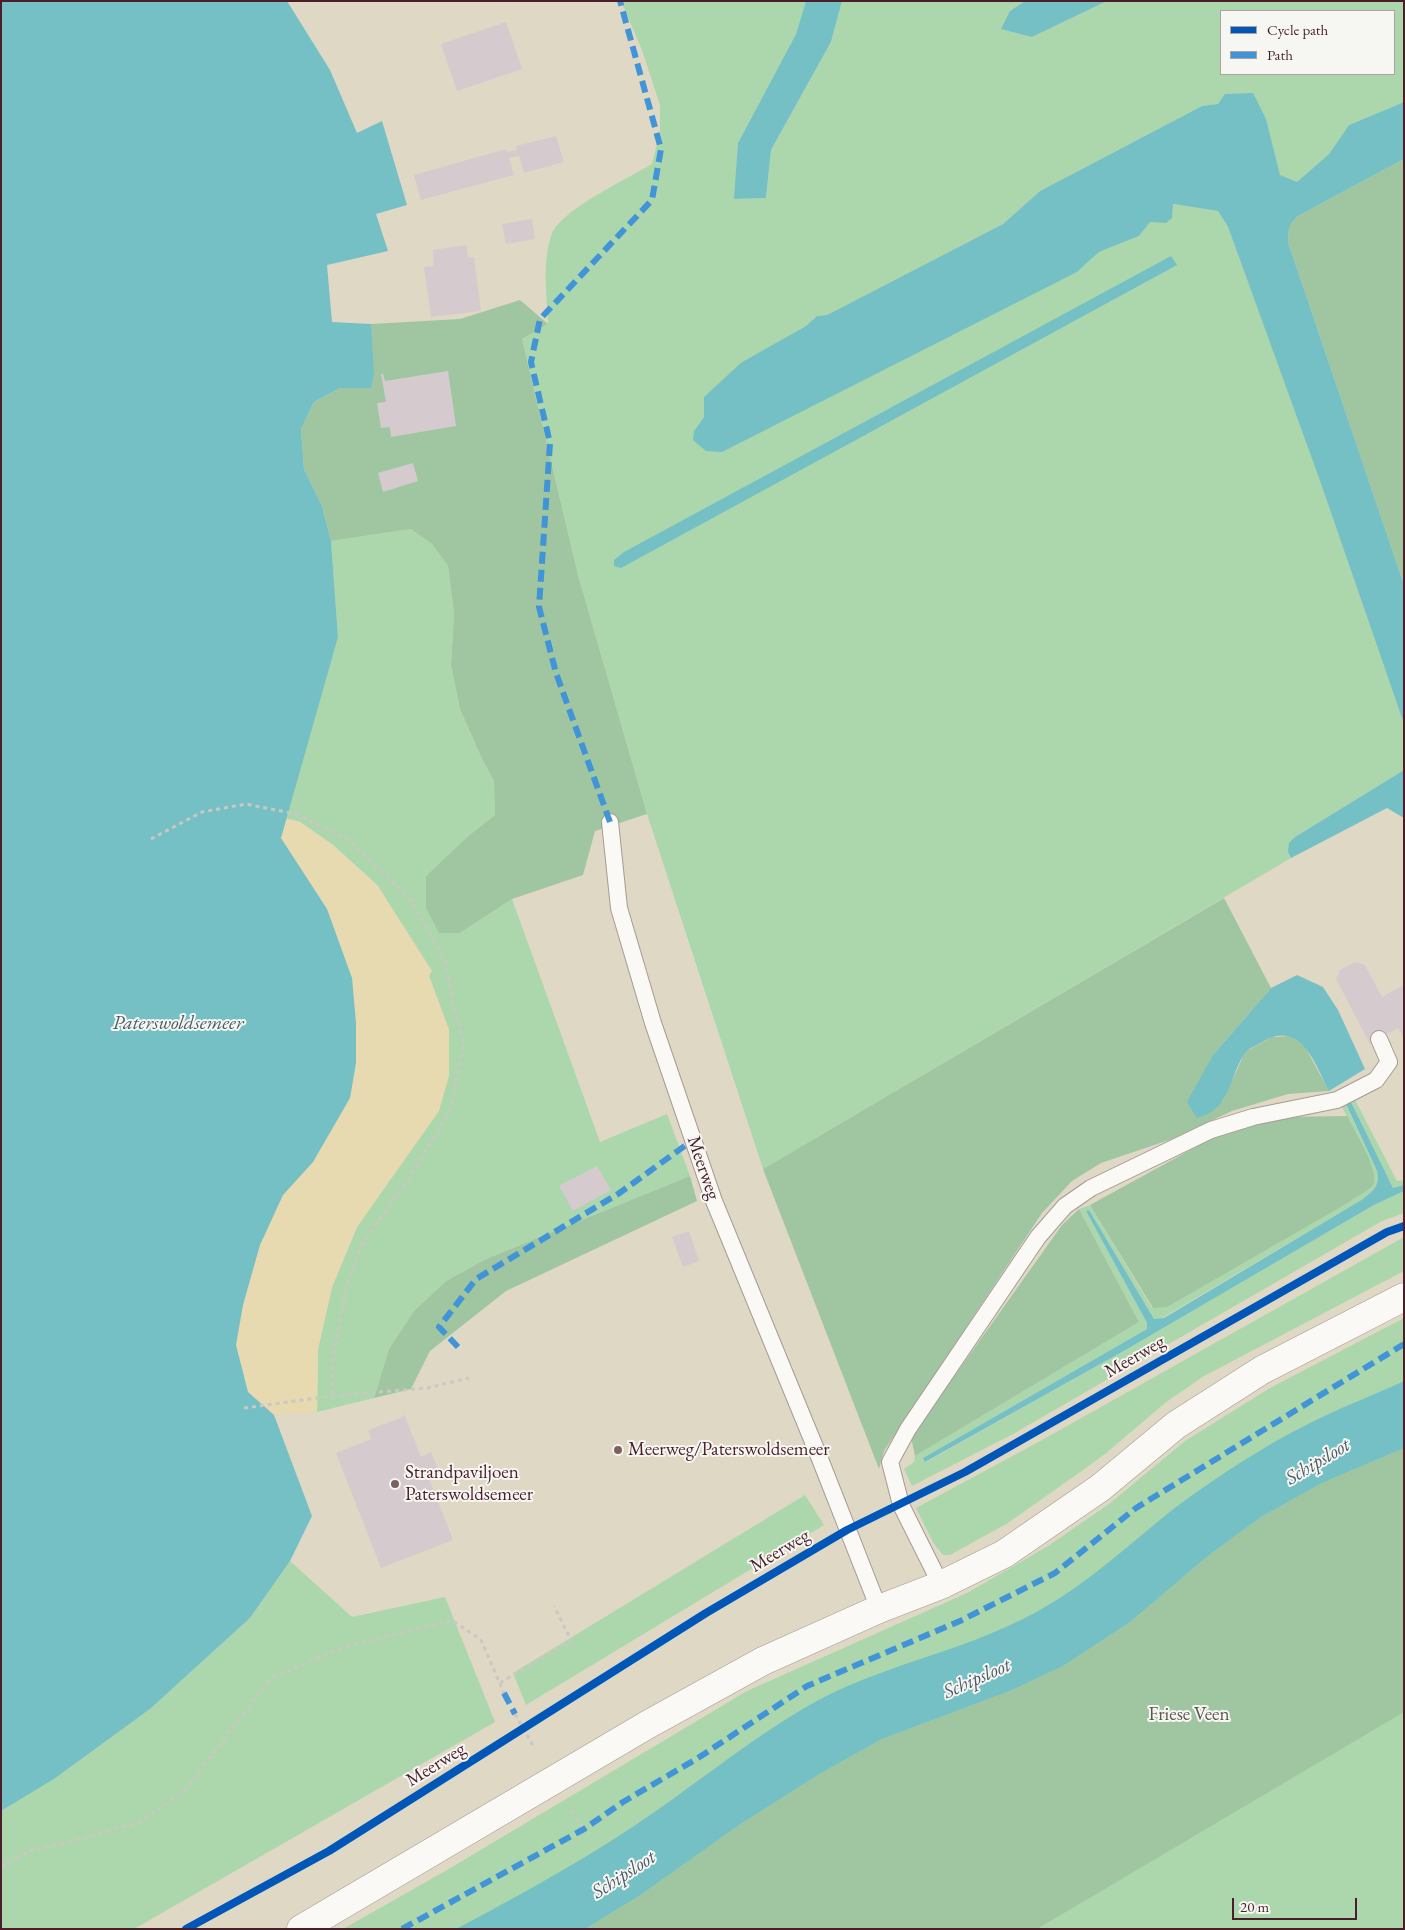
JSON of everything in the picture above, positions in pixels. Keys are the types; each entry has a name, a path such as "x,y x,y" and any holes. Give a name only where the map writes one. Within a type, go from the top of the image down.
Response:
{"main road":[{"path":"301,1929 647,1725 763,1662 878,1609 941,1585 1004,1554 1100,1488 1176,1425 1262,1370 1404,1297"}],"lane":[{"name":"Meerweg","path":"610,822 619,908 652,1023 714,1201 820,1459 878,1609"},
{"path":"941,1585 900,1505 890,1462 908,1429 1038,1237 1065,1206 1091,1188 1211,1130 1253,1116 1337,1100 1376,1080 1389,1062 1380,1039"}],"path":[{"path":"151,839 202,812 246,804 296,814 349,840 411,900 446,961 453,1002 464,1042 451,1108 415,1170 360,1248 346,1288 333,1358 332,1396"},
{"path":"244,1408 332,1396 427,1388 469,1378"},
{"path":"500,1683 570,1640 554,1606"},
{"path":"1,1866 32,1850 74,1841 137,1823 184,1790 271,1678 344,1646 452,1620 481,1640 504,1693"},
{"path":"516,1735 532,1725"},
{"path":"572,1812 584,1829"}],"green space":[{"path":"621,1 806,1 796,34 738,143 735,199 766,198 771,150 831,42 842,1 1025,1 1010,11 1020,33 1032,37 1107,1 1404,1 1404,102 1349,125 1329,154 1297,182 1280,176 1275,159 1218,104 1202,106 1040,191 1003,224 827,315 817,316 806,326 742,362 694,431 1077,272 1099,252 1139,236 1149,222 1173,204 1218,211 1228,227 1320,481 1404,724 1404,770 1295,837 1288,852 1291,858 763,1169 647,814 578,575 522,339 548,324 547,258 551,236 556,226 566,216 595,196 652,164 660,131 660,105 642,50"},
{"path":"1404,159 1404,585 1288,242 1288,234 1290,227 1298,216"},
{"path":"520,300 548,324 522,339 578,575 647,814 595,831 583,875 512,899 460,933 439,933 426,908 426,876 467,837 495,815 494,781 460,709 451,665 454,613 448,566 432,544 411,529 331,541 322,506 304,469 301,429 314,402 340,388 371,331 371,324 460,319"},
{"path":"411,529 432,544 448,566 454,613 451,665 460,709 494,781 495,815 467,837 426,876 460,933 512,899 600,1142 667,1114 690,1176 486,1259 446,1281 414,1311 389,1349 374,1398 317,1412 318,1349 332,1287 357,1227 418,1139 449,1030 429,976 378,886 333,845 300,822 284,818 338,637 331,541"},
{"path":"1224,898 1271,988 1213,1055 1223,1101 1245,1052 1272,1037 1291,1036 1304,1045 1329,1091 1288,1094 1232,1111 1172,1139 1101,1163 1072,1181 1042,1213 884,1451 879,1469 763,1169"},
{"path":"1353,1096 1397,1181 1404,1180 1404,1185 1393,1188 1351,1102 1346,1105 1377,1171 1378,1180 1373,1190 1363,1199 1159,1320 1154,1319 1089,1210 1086,1211 1147,1323 1147,1329 923,1458 926,1462 1129,1348 1374,1205 1404,1191 1404,1213 1382,1221 1013,1434 912,1486 904,1469 914,1462 915,1456 1139,1322 1079,1209 1090,1205 1152,1308 1351,1201 1372,1185 1366,1154 1340,1103"},
{"path":"1347,1116 1370,1161 1374,1179 1371,1187 1351,1201 1167,1307 1153,1308 1090,1205 1214,1137 1281,1117"},
{"path":"690,1176 697,1201 506,1291 430,1351 411,1389 374,1398 389,1349 414,1311 446,1281 486,1259"},
{"path":"1079,1209 1139,1322 915,1456 911,1437 1062,1225"},
{"path":"1404,1237 1404,1271 1204,1376 1165,1403 1105,1454 1008,1523 950,1555 943,1555 934,1544 916,1508 1042,1440"},
{"name":"Friese Veen","path":"1404,1318 1404,1929 343,1929 447,1870 747,1691 967,1593 1048,1546 1109,1504 1185,1441 1270,1388"},
{"path":"1404,1448 1404,1712 1037,1929 585,1929 639,1896 739,1825 821,1773 882,1739 1012,1690 1063,1666 1130,1622 1209,1555 1261,1517 1322,1483"},
{"path":"805,1495 824,1525 526,1705 513,1673"},
{"path":"290,1561 352,1617 445,1597 495,1722 134,1929 1,1929 1,1811 54,1779 150,1709 250,1618"}],"sand":[{"path":"284,818 300,822 333,845 378,886 432,971 429,976 449,1030 449,1076 439,1111 357,1227 332,1287 318,1349 317,1412 274,1415 248,1392 236,1345 243,1305 260,1245 283,1195 313,1162 349,1098 356,1063 356,1023 352,978 299,868 281,838"}],"water":[{"name":"Paterswoldsemeer","path":"1,1 287,1 330,70 357,133 382,121 407,205 376,214 388,251 327,265 332,322 371,324 374,374 371,388 340,388 314,402 301,429 304,469 322,506 331,541 338,637 281,838 327,909 352,978 356,1023 356,1063 350,1098 313,1162 283,1195 260,1245 243,1305 236,1345 248,1392 274,1415 312,1516 290,1561 250,1618 150,1709 54,1779 1,1811"},
{"path":"806,1 842,1 831,42 771,150 766,198 734,199 738,143 796,34"},
{"path":"1025,1 1107,1 1032,37 1001,29 1010,11"},
{"path":"1253,93 1266,119 1280,175 1297,182 1329,154 1349,125 1404,102 1404,159 1298,216 1290,227 1288,242 1404,585 1404,724 1320,481 1228,227 1218,211 1173,204 1172,218 1166,223 1150,222 1139,236 1099,252 1077,272 722,452 706,451 693,440 694,431 704,417 704,397 742,362 806,326 817,316 827,315 1003,224 1040,191 1202,106 1218,104 1225,94"},
{"path":"1171,256 1177,265 621,568 614,566 614,560 624,552"},
{"path":"1404,770 1404,818 1387,808 1291,858 1288,852 1289,843 1295,837"},
{"path":"1297,975 1323,987 1338,1010 1365,1069 1329,1091 1306,1048 1288,1036 1277,1036 1264,1041 1245,1053 1223,1100 1217,1108 1197,1118 1187,1102 1213,1055 1271,988"},
{"path":"1351,1102 1393,1188 1404,1185 1404,1191 1374,1205 1129,1348 925,1462 923,1458 1147,1329 1147,1323 1086,1211 1089,1210 1154,1319 1164,1318 1363,1199 1373,1190 1378,1180 1377,1171 1346,1104"},
{"name":"Schipsloot","path":"1404,1381 1404,1448 1322,1483 1261,1517 1209,1555 1130,1622 1063,1666 1012,1690 882,1739 821,1773 739,1825 639,1896 585,1929 456,1929 608,1843 767,1731 806,1707 866,1679 991,1634 1021,1620 1050,1604 1090,1577 1184,1501 1216,1478 1281,1438 1308,1424"}],"building":[{"path":"506,22 522,69 457,91 441,44"},
{"path":"556,136 564,162 524,173 519,156 509,158 514,175 421,200 414,175 506,149 507,152 517,150 516,146"},
{"path":"532,219 535,239 506,244 502,224"},
{"path":"466,245 468,258 474,257 481,311 431,317 424,267 434,266 433,250"},
{"path":"448,371 456,426 391,437 390,427 381,428 377,403 386,402 381,374 383,374 385,381"},
{"path":"413,463 418,481 383,492 378,473"},
{"path":"1355,962 1365,965 1382,997 1404,985 1404,1039 1398,1028 1370,1044 1336,979 1340,970"},
{"path":"597,1166 611,1190 573,1211 559,1186"},
{"path":"689,1231 699,1261 683,1267 672,1237"},
{"path":"404,1414 421,1457 431,1452 440,1474 429,1479 453,1540 381,1568 336,1453 371,1439 368,1430 403,1417"}],"marked path":[{"path":"610,822 556,673 539,607 550,443 531,362 540,319 652,200 661,149 620,1"},
{"path":"458,1347 439,1327 476,1279 618,1194 693,1140"},
{"path":"402,1929 584,1829 623,1802 698,1758 807,1686 960,1621 1055,1573 1136,1508 1404,1344"},
{"path":"504,1693 515,1714"}],"cycle path":[{"path":"186,1929 329,1851 706,1613 847,1530 965,1472 1387,1232 1404,1226"}],"place":[{"name":"Meerweg/Paterswoldsemeer","path":"618,1450"},
{"name":"Strandpaviljoen Paterswoldsemeer","path":"395,1484"}]}
